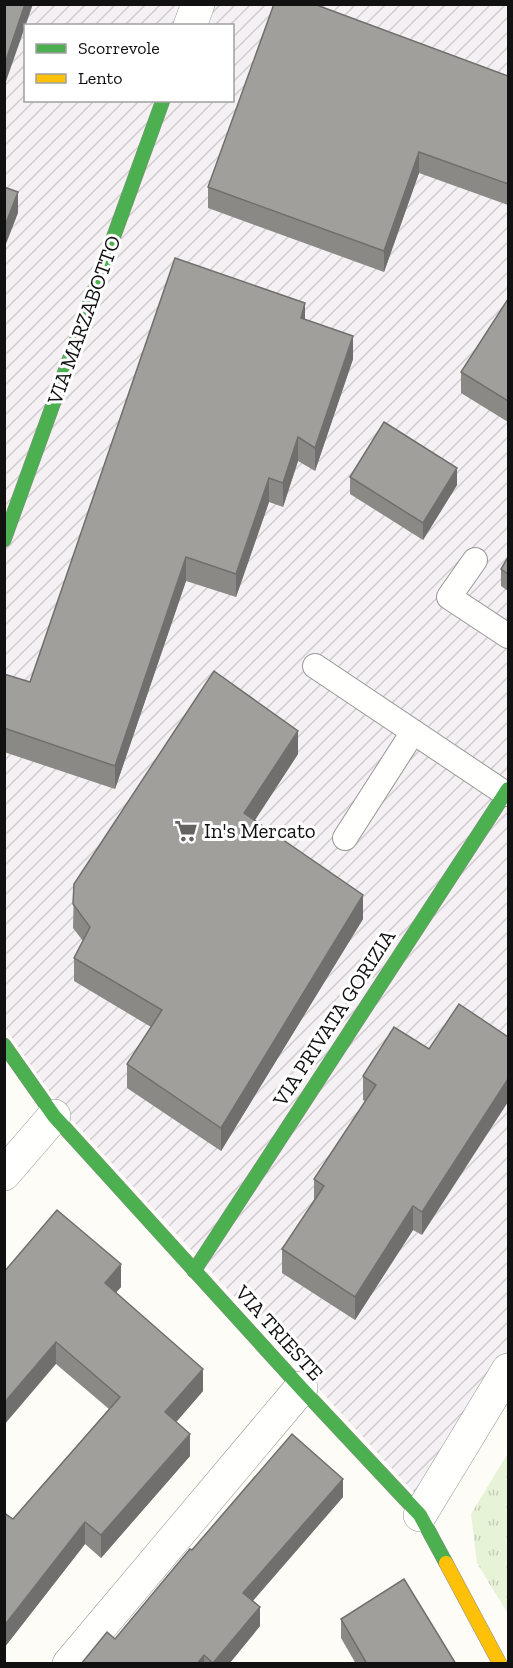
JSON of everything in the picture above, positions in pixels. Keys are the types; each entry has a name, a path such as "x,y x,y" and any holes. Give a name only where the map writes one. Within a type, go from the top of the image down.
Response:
{"street":[{"path":"191,24 198,4"},
{"name":"VIA MARZABOTTO","path":"4,540 162,102"},
{"name":"VIA PRIVATA GORIZIA","path":"194,1270 507,792"},
{"name":"VIA TRIESTE","path":"4,1045 54,1116 301,1388 420,1515 500,1664"},
{"path":"4,1174 54,1116"},
{"path":"420,1515 508,1370"},
{"path":"69,1664 301,1388"}],"lane":[{"path":"475,560 450,597 508,636"},
{"path":"315,666 507,792"},
{"path":"345,838 413,732"}],"shaded area":[{"path":"4,5 508,5 508,1350 419,1498 61,1108 5,1028"}],"green space":[{"path":"508,1453 508,1614 477,1563 471,1514"}],"building":[{"path":"4,4 25,4 4,66"},
{"path":"274,4 314,4 508,76 508,184 419,152 384,251 208,187"},
{"path":"4,187 18,192 4,228"},
{"path":"175,258 305,303 301,318 353,336 315,448 298,437 283,483 269,478 236,574 186,557 115,766 4,728 4,674 30,682"},
{"path":"508,299 508,401 461,372"},
{"path":"384,422 457,468 423,523 350,477"},
{"path":"508,557 508,574 501,569"},
{"path":"214,671 298,731 244,813 363,895 221,1128 127,1064 162,1010 74,958 90,927 73,904 74,884"},
{"path":"459,1004 508,1037 508,1079 422,1212 413,1206 355,1297 282,1249 324,1186 314,1179 376,1085 363,1076 394,1027 429,1049"},
{"path":"57,1210 121,1264 105,1283 203,1369 165,1412 190,1434 101,1535 85,1522 4,1626 4,1513 13,1519 120,1397 56,1342 4,1403 4,1272"},
{"path":"292,1434 343,1479 243,1593 260,1607 213,1663 204,1655 197,1664 81,1664 107,1632 115,1639 190,1549 192,1550"},
{"path":"404,1579 456,1664 367,1664 341,1619"}],"traffic: fast":[{"path":"4,540 162,102"},
{"path":"194,1271 508,789"},
{"path":"4,1045 54,1116 301,1388 420,1515 446,1563"}],"traffic: slow":[{"path":"446,1563 500,1664"}],"place":[{"name":"In's Mercato","path":"186,831"}]}
